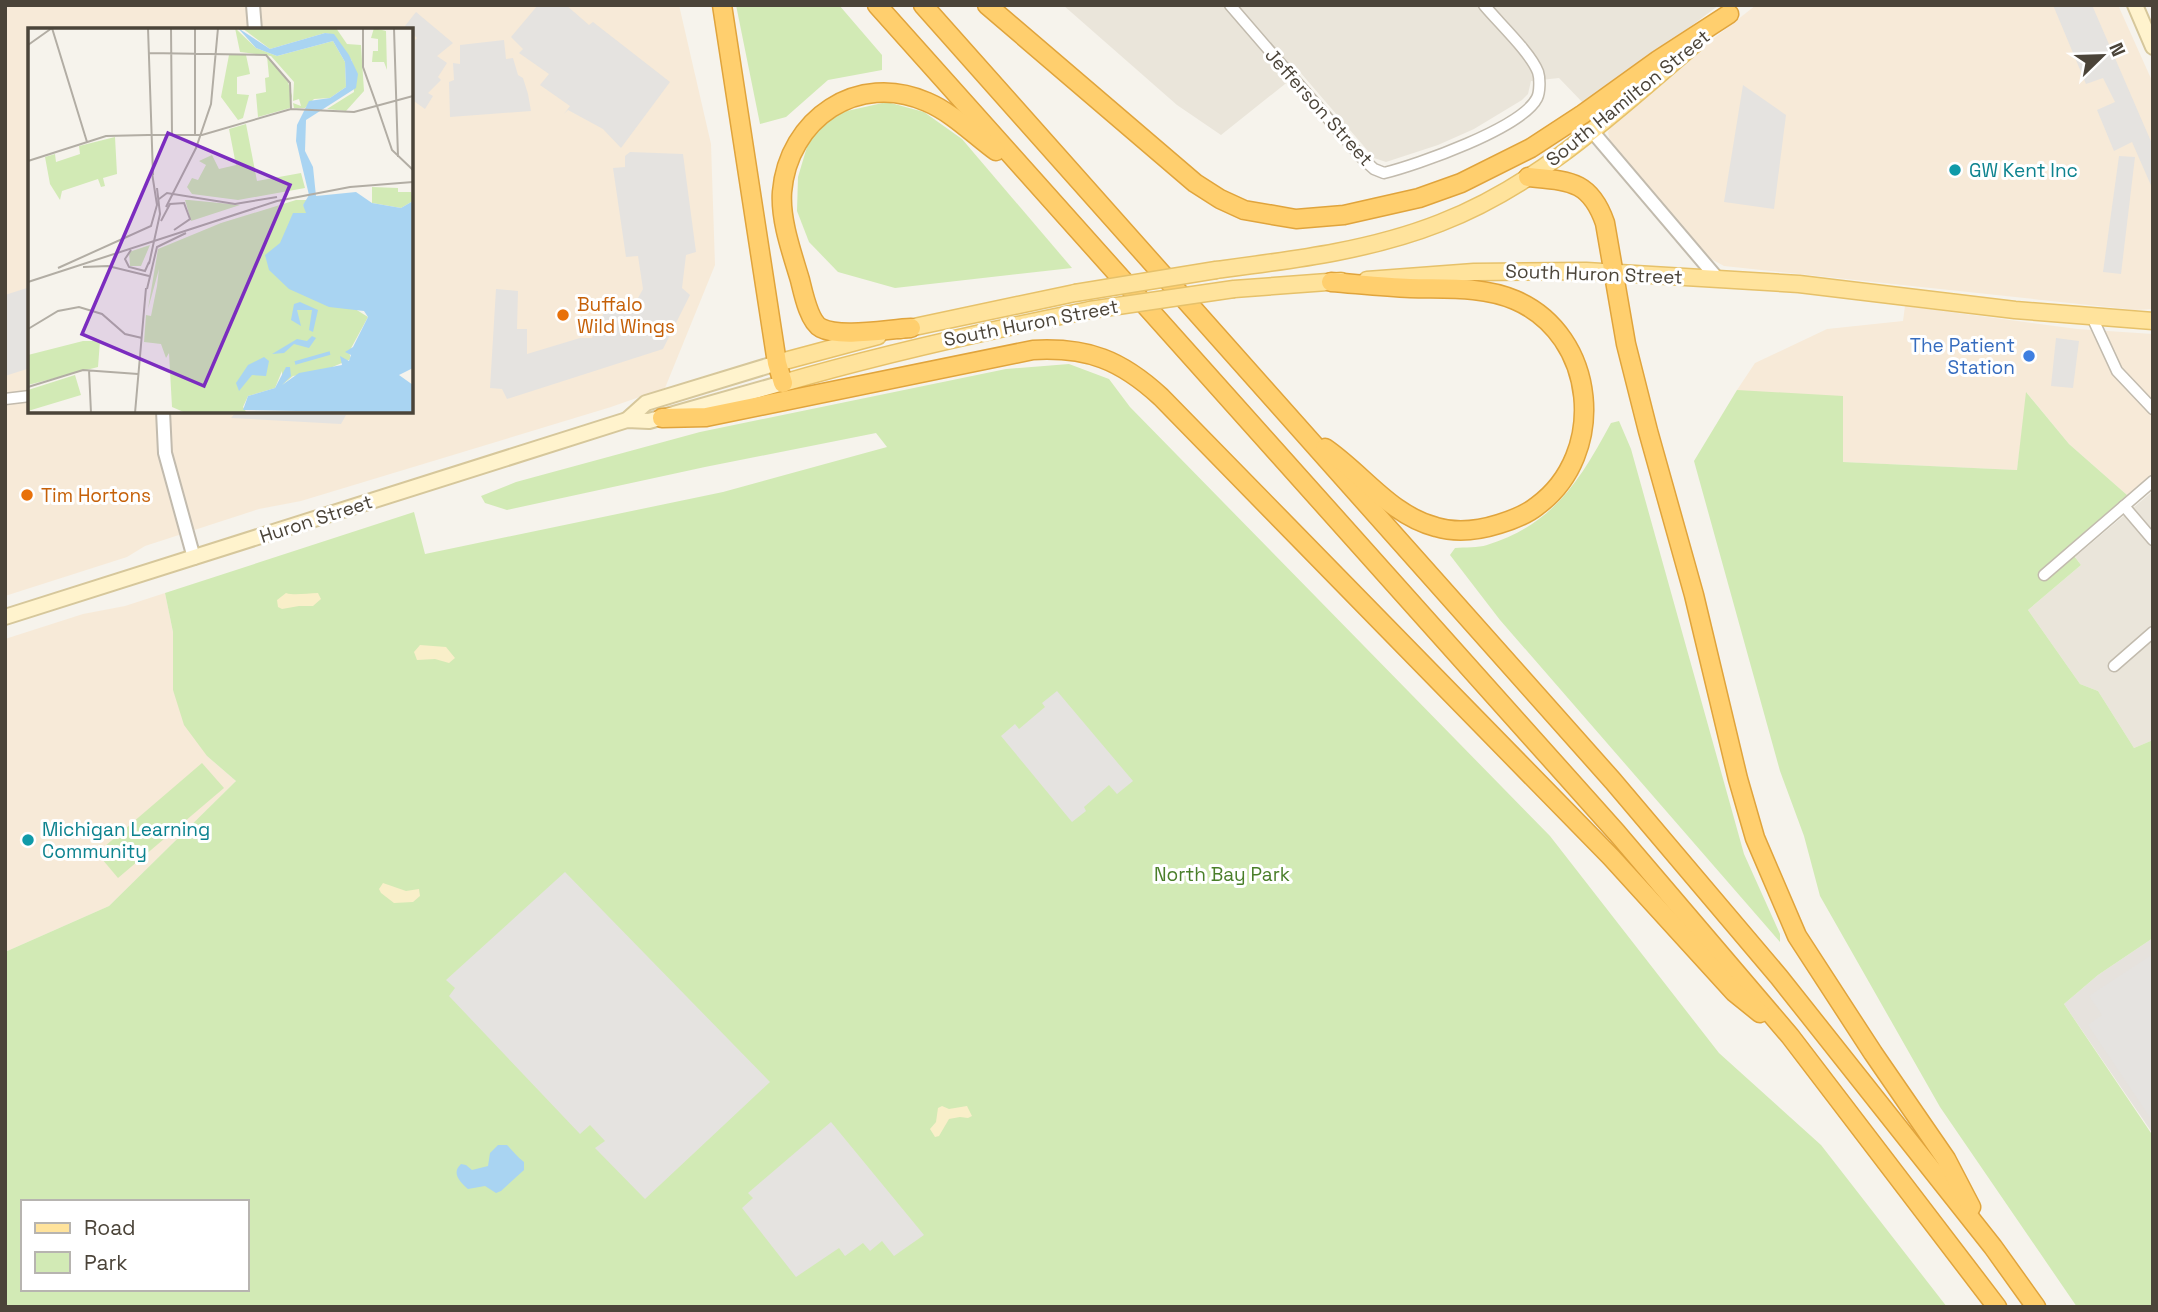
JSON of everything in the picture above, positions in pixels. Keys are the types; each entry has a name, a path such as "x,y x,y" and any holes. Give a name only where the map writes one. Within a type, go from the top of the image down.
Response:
{"highway":[{"path":"722,5 777,363 783,383"},
{"path":"877,5 1608,822 1790,1036 1997,1307"},
{"path":"923,5 1613,781 1779,977 1993,1247 2036,1307"},
{"path":"987,5 1195,183 1244,210 1296,219 1345,215 1419,198 1493,168 1558,132 1658,60 1735,10"},
{"path":"911,327 832,332 819,327 811,315 790,243 782,196 785,169 794,146 807,127 822,113 842,102 868,94 906,95 943,109 1026,173"},
{"path":"1528,177 1569,182 1579,186 1592,195 1605,223 1626,344 1647,431 1694,596 1738,779 1755,838 1797,936 1946,1160 1993,1247"},
{"path":"1303,433 1347,463 1384,500 1412,518 1437,528 1462,531 1491,527 1515,519 1537,506 1555,489 1570,468 1580,446 1585,424 1581,377 1571,350 1547,321 1516,300 1459,288 1408,288 1331,282"},
{"path":"662,418 706,416 1033,350 1075,351 1098,356 1138,376 1611,857 1734,992 1790,1036"}],"main road":[{"path":"2134,5 2153,47"},
{"name":"South Hamilton Street","path":"1316,256 1384,242 1439,224 1485,203 1528,177 1592,131 1735,10"},
{"name":"South Huron Street","path":"627,420 646,403 777,363 911,327 1076,293 1316,256"},
{"name":"South Huron Street","path":"627,420 649,421 662,418 874,356 1090,310 1234,289 1474,272 1586,271 1717,278 1799,284 2015,310 2153,321"},
{"name":"Huron Street","path":"5,617 627,420"}],"street":[{"path":"253,5 255,28"},
{"name":"Jefferson Street","path":"1230,5 1363,159 1374,169 1384,173 1451,152 1493,131 1529,108 1538,97 1539,74 1533,63 1484,5"},
{"path":"1592,131 1717,278"},
{"path":"2092,317 2117,371 2153,409"},
{"path":"5,399 28,396"},
{"path":"163,413 165,453 194,558"},
{"path":"2044,575 2153,481"},
{"path":"2124,506 2153,540"},
{"path":"2114,666 2153,632"}],"shaded area":[{"path":"5,5 679,5 711,144 715,265 665,388 611,407 301,501 259,509 145,546 127,557 5,596"},
{"path":"538,5 566,5 589,25 593,22 670,82 621,148 603,129 568,110 564,114 570,106 540,85 549,74 519,53 523,49 511,37"},
{"path":"1063,5 1719,5 1586,106 1559,78 1531,81 1528,94 1522,100 1474,129 1438,145 1386,162 1374,158 1300,72 1221,135 1177,105"},
{"path":"1756,5 2118,5 2153,83 2153,309 2136,310 1724,266 1711,259 1611,147 1608,132 1630,105"},
{"path":"2053,5 2092,5 2153,146 2153,190 2132,142 2114,151 2097,110 2115,102 2103,78 2086,84"},
{"path":"416,12 453,43 437,56 447,63 438,77 441,80 428,93 433,96 425,109 413,100 413,42 417,38 413,34 413,28 405,26"},
{"path":"504,40 506,59 513,58 518,75 523,78 531,111 450,117 449,82 454,80 453,63 460,64 460,45"},
{"path":"1743,85 1786,115 1774,209 1724,202"},
{"path":"630,152 683,154 696,252 686,255 682,288 690,295 663,349 507,399 502,389 490,388 496,289 518,291 517,329 527,329 527,354 580,338 592,338 612,295 633,307 643,289 638,256 626,257 613,168 625,167 625,156"},
{"path":"2119,156 2135,157 2121,274 2103,272"},
{"path":"28,288 28,369 5,376 5,295"},
{"path":"1905,306 2077,329 2153,334 2153,473 2127,495 2069,444 2027,393 2017,470 1842,462 1737,390 1755,363 1827,329 1903,321"},
{"path":"2056,338 2079,341 2073,388 2051,386"},
{"path":"235,413 346,415 341,424 231,418"},
{"path":"2153,491 2153,740 2134,748 2098,691 2080,684 2028,610 2081,565 2075,557"},
{"path":"165,593 173,632 173,690 207,756 236,781 109,906 5,952 5,639 83,614 125,606"},
{"path":"1057,691 1133,781 1117,794 1109,785 1084,807 1086,811 1072,822 1001,736 1015,724 1019,729 1045,707 1042,703"},
{"path":"565,872 770,1082 645,1199 595,1148 605,1141 590,1125 580,1134 449,996 455,988 446,980"},
{"path":"2153,938 2153,1134 2064,1004 2098,975"},
{"path":"2153,954 2153,1122 2088,1025 2102,1015 2089,996"},
{"path":"831,1122 924,1235 894,1256 882,1241 870,1251 863,1243 845,1256 839,1248 796,1277 742,1208 753,1198 748,1193"}],"green space":[{"path":"736,5 839,5 882,55 882,70 828,80 786,117 760,124"},
{"path":"887,102 924,112 962,139 1072,268 895,288 838,272 809,242 797,211 798,177 809,140 838,113"},
{"name":"North Bay Park","path":"1069,364 1109,379 1130,407 1550,836 1719,1053 1821,1145 1947,1307 5,1307 5,952 109,906 236,781 207,756 184,725 173,690 173,632 165,593 414,512 425,554 723,492 887,447 876,433 507,510 485,503 481,496 516,482 700,432 1006,369"},
{"path":"1737,390 1843,396 1843,462 2017,470 2026,392 2069,444 2127,495 2068,548 2081,565 2028,610 2080,684 2098,691 2134,748 2153,740 2153,938 2098,975 2064,1004 2153,1136 2153,1307 2077,1307 1940,1107 1820,896 1804,836 1780,771 1694,461"},
{"path":"1619,421 1631,449 1744,854 1780,934 1780,942 1500,620 1450,555 1455,548 1483,546 1510,536 1548,512 1576,481 1611,423"},
{"path":"202,763 224,788 118,878 97,853"}],"sand":[{"path":"286,593 318,593 321,599 313,606 282,609 278,607 277,600"},
{"path":"420,645 446,647 455,658 449,663 435,659 417,660 414,652"},
{"path":"383,883 406,891 419,889 420,896 413,902 394,903 381,893 379,889"},
{"path":"942,1106 949,1109 967,1106 972,1116 949,1119 939,1136 935,1137 930,1129 936,1122 938,1108"}],"water":[{"path":"498,1145 507,1145 524,1162 524,1170 496,1193 485,1186 468,1189 458,1177 458,1167 461,1164 466,1165 472,1170 488,1166 490,1153"}],"place":[{"name":"GW Kent Inc","path":"1955,170"},
{"name":"Buffalo Wild Wings","path":"563,315"},
{"name":"The Patient Station","path":"2029,356"},
{"name":"Tim Hortons","path":"27,495"},
{"name":"Michigan Learning Community","path":"28,840"}]}
